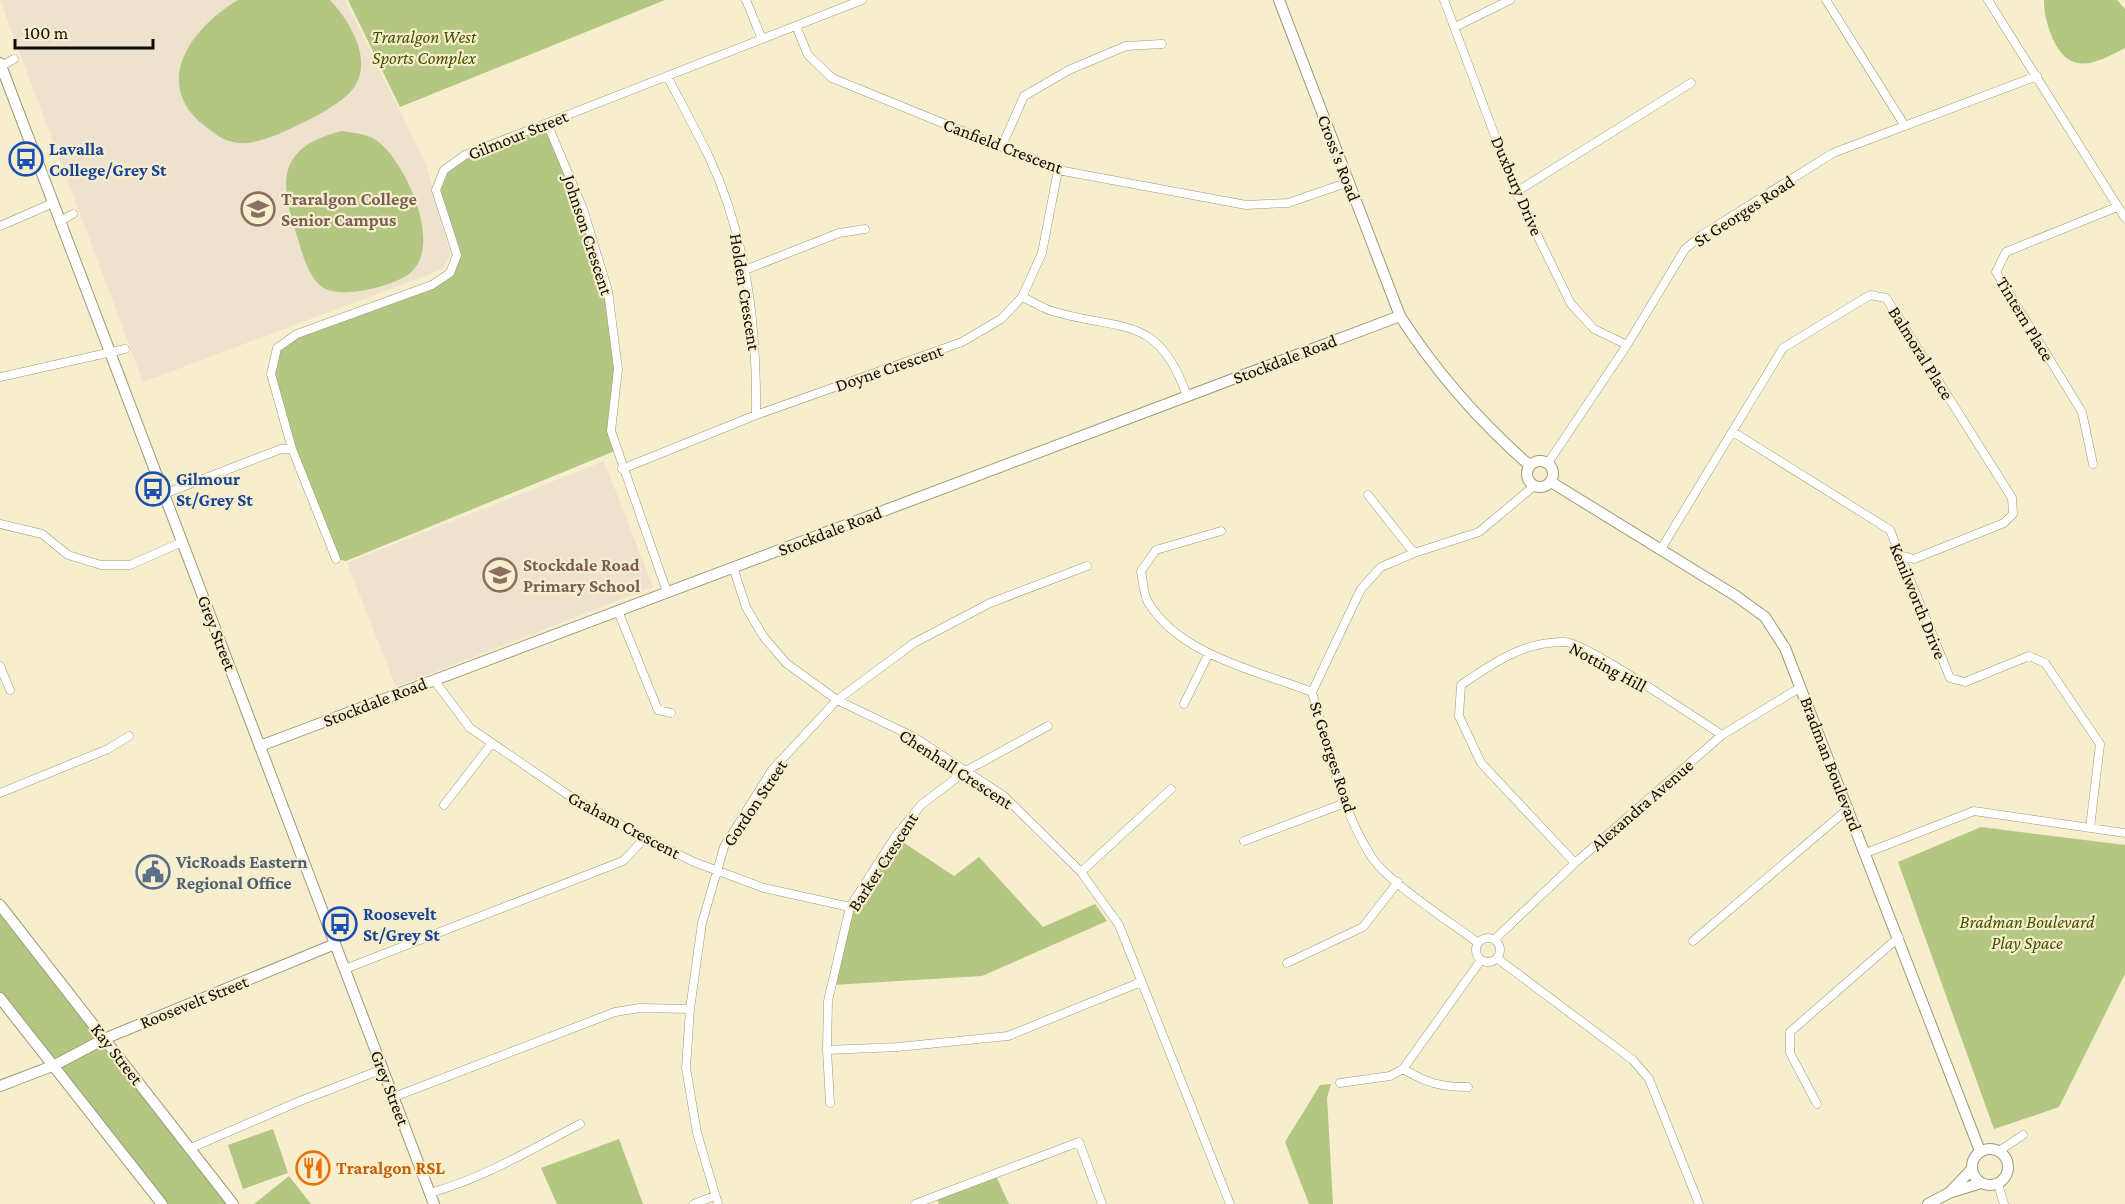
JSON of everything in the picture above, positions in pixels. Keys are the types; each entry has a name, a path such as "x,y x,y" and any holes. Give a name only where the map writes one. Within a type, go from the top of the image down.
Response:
{"street":[{"path":"746,0 762,39"},
{"name":"Gilmour Street","path":"336,559 292,449 271,375 277,348 297,334 432,285 450,273 457,255 436,190 444,170 465,155 862,0"},
{"name":"Cross's Road","path":"1279,0 1400,316"},
{"name":"Duxbury Drive","path":"1444,0 1516,192 1571,304 1594,328 1627,345"},
{"path":"1455,27 1510,0"},
{"path":"1826,0 1905,126"},
{"path":"1988,0 2125,218"},
{"name":"Canfield Crescent","path":"796,26 808,55 832,78 1058,170 1246,205 1288,203 1348,182"},
{"path":"1002,146 1024,96 1069,70 1126,46 1162,44"},
{"path":"0,65 14,59"},
{"name":"Grey Street","path":"0,65 434,1204"},
{"name":"Holden Crescent","path":"666,76 710,158 735,230 752,312 756,369 756,416"},
{"name":"St Georges Road","path":"1548,463 1627,345 1685,249 1702,235 1833,153 2037,76"},
{"path":"1516,192 1691,83"},
{"name":"Johnson Crescent","path":"547,123 583,209 608,291 618,369 611,431 622,469 667,592"},
{"name":"Doyne Crescent","path":"622,469 756,416 962,342 1001,319 1022,297 1042,253 1058,170"},
{"path":"0,225 53,203"},
{"name":"Tintern Place","path":"2093,464 2082,412 1996,272 2006,252 2117,207"},
{"path":"60,221 73,214"},
{"path":"745,270 840,233 865,229"},
{"name":"Balmoral Place","path":"1660,549 1783,348 1870,295 1886,298 2012,498 2013,514 2004,523 1914,559 1900,555"},
{"path":"1022,297 1051,311 1128,326 1160,345 1178,369 1187,396"},
{"path":"1400,316 1427,357 1461,397 1498,437 1529,465"},
{"name":"Stockdale Road","path":"260,746 1400,316"},
{"path":"0,378 125,349"},
{"name":"Kenilworth Drive","path":"1733,432 1890,530 1950,678 1965,682 2030,656 2045,663 2100,744 2090,828"},
{"path":"164,494 281,449 292,449"},
{"path":"1538,460 1548,463 1553,472 1551,482 1543,487 1534,486 1527,478 1529,465 1538,460"},
{"name":"Bradman Boulevard","path":"1551,482 1765,617 1785,648 1849,808 1980,1151"},
{"name":"St Georges Road","path":"1478,943 1398,882 1371,858 1345,803 1312,692 1361,589 1381,567 1414,553 1479,532 1534,486"},
{"path":"1368,495 1414,553"},
{"path":"0,524 42,534 68,555 101,565 130,565 182,542"},
{"path":"1221,531 1156,550 1141,571 1147,600 1165,626 1209,653 1312,692"},
{"name":"Gordon Street","path":"718,1204 697,1133 686,1068 690,1009 702,923 724,847 772,770 837,700 914,643 990,603 1087,566"},
{"name":"Chenhall Crescent","path":"733,567 746,607 764,636 786,663 837,700 914,737 964,772 1004,796 1081,872 1119,925 1230,1204"},
{"path":"618,611 658,710 672,713"},
{"name":"Notting Hill","path":"1575,863 1481,763 1460,716 1461,686 1493,664 1527,646 1567,642 1597,656 1722,735"},
{"path":"1184,704 1209,653"},
{"path":"0,666 10,690"},
{"name":"Graham Crescent","path":"434,680 470,728 574,799 645,838 764,888 850,907"},
{"name":"Alexandra Avenue","path":"1495,939 1575,863 1722,735 1801,687"},
{"name":"Barker Crescent","path":"830,1104 827,1050 828,1001 850,907 895,837 921,805 964,772 1048,726"},
{"path":"0,794 108,749 129,736"},
{"path":"444,805 492,743"},
{"path":"1081,872 1171,789"},
{"path":"1244,841 1345,803"},
{"path":"1693,940 1849,808"},
{"path":"1866,853 1974,811 2125,833"},
{"path":"345,969 623,861 645,838"},
{"path":"1287,963 1363,927 1398,882"},
{"name":"Kay Street","path":"0,905 233,1204"},
{"path":"1817,1104 1790,1053 1790,1032 1899,937"},
{"path":"1486,938 1495,939 1500,946 1498,959 1490,963 1481,960 1476,954 1478,943 1486,938"},
{"name":"Roosevelt Street","path":"0,1086 55,1065 104,1039 335,944"},
{"path":"1498,959 1633,1059 1649,1079 1699,1204"},
{"path":"1340,1083 1390,1076 1402,1069 1481,960"},
{"path":"827,1050 897,1047 1008,1036 1142,982"},
{"path":"0,998 55,1065 162,1204"},
{"path":"394,1097 615,1012 640,1008 690,1009"},
{"path":"190,1148 300,1101 383,1069"},
{"path":"1402,1069 1421,1080 1443,1087 1468,1087"},
{"path":"430,1193 491,1172 580,1124"},
{"path":"1999,1151 2023,1135"},
{"path":"915,1204 1079,1142 1102,1204"},
{"path":"1928,1204 1949,1193 1981,1183 1998,1184 2004,1179 2008,1169 2006,1159 1999,1151 1989,1149 1980,1151 1973,1159 1972,1169 1949,1193"},
{"path":"1972,1169 1981,1183"},
{"path":"1998,1184 2004,1204"},
{"path":"694,1204 714,1196"}],"shaded area":[{"name":"Traralgon College Senior Campus","path":"0,0 345,0 426,164 450,254 443,269 143,382"},
{"name":"Stockdale Road Primary School","path":"604,461 653,587 396,687 347,563"}],"green space":[{"path":"238,0 330,0 345,19 357,42 361,67 352,90 334,105 312,118 264,139 242,143 231,142 206,127 189,110 181,93 179,75 183,58 192,41 205,26"},
{"name":"Traralgon West Sports Complex","path":"348,0 665,0 400,107"},
{"path":"2044,0 2117,0 2125,9 2125,48 2103,59 2084,64 2066,58 2052,37 2046,19"},
{"path":"547,123 583,209 608,291 618,369 611,431 617,450 346,561 336,559 296,458 271,374 277,348 297,334 432,285 447,275 455,259 455,247 439,196 439,184 444,171 462,156 491,142"},
{"path":"342,131 372,138 390,154 410,187 418,207 422,227 423,245 419,262 409,274 379,287 354,292 331,291 322,287 313,277 304,258 292,219 286,185 293,158 304,147 320,138"},
{"name":"Bradman Boulevard Play Space","path":"1981,827 2125,845 2125,974 2059,1107 1994,1129 1898,862"},
{"path":"895,837 954,876 979,857 1043,927 1095,904 1107,921 982,976 832,985 850,907"},
{"path":"0,904 229,1204 162,1204 0,998"},
{"path":"1331,1084 1327,1098 1333,1204 1309,1204 1285,1142 1320,1085"},
{"path":"273,1129 288,1173 243,1189 228,1145"},
{"path":"619,1139 643,1204 557,1204 541,1168"},
{"path":"995,1174 1009,1204 939,1204 936,1196"},
{"path":"289,1176 311,1204 254,1204"}],"place":[{"name":"Lavalla College/Grey St","path":"26,159"},
{"name":"Traralgon College Senior Campus","path":"258,209"},
{"name":"Gilmour St/Grey St","path":"153,489"},
{"name":"Stockdale Road Primary School","path":"500,575"},
{"name":"VicRoads Eastern Regional Office","path":"153,872"},
{"name":"Roosevelt St/Grey St","path":"340,924"},
{"name":"Traralgon RSL","path":"313,1168"}]}
